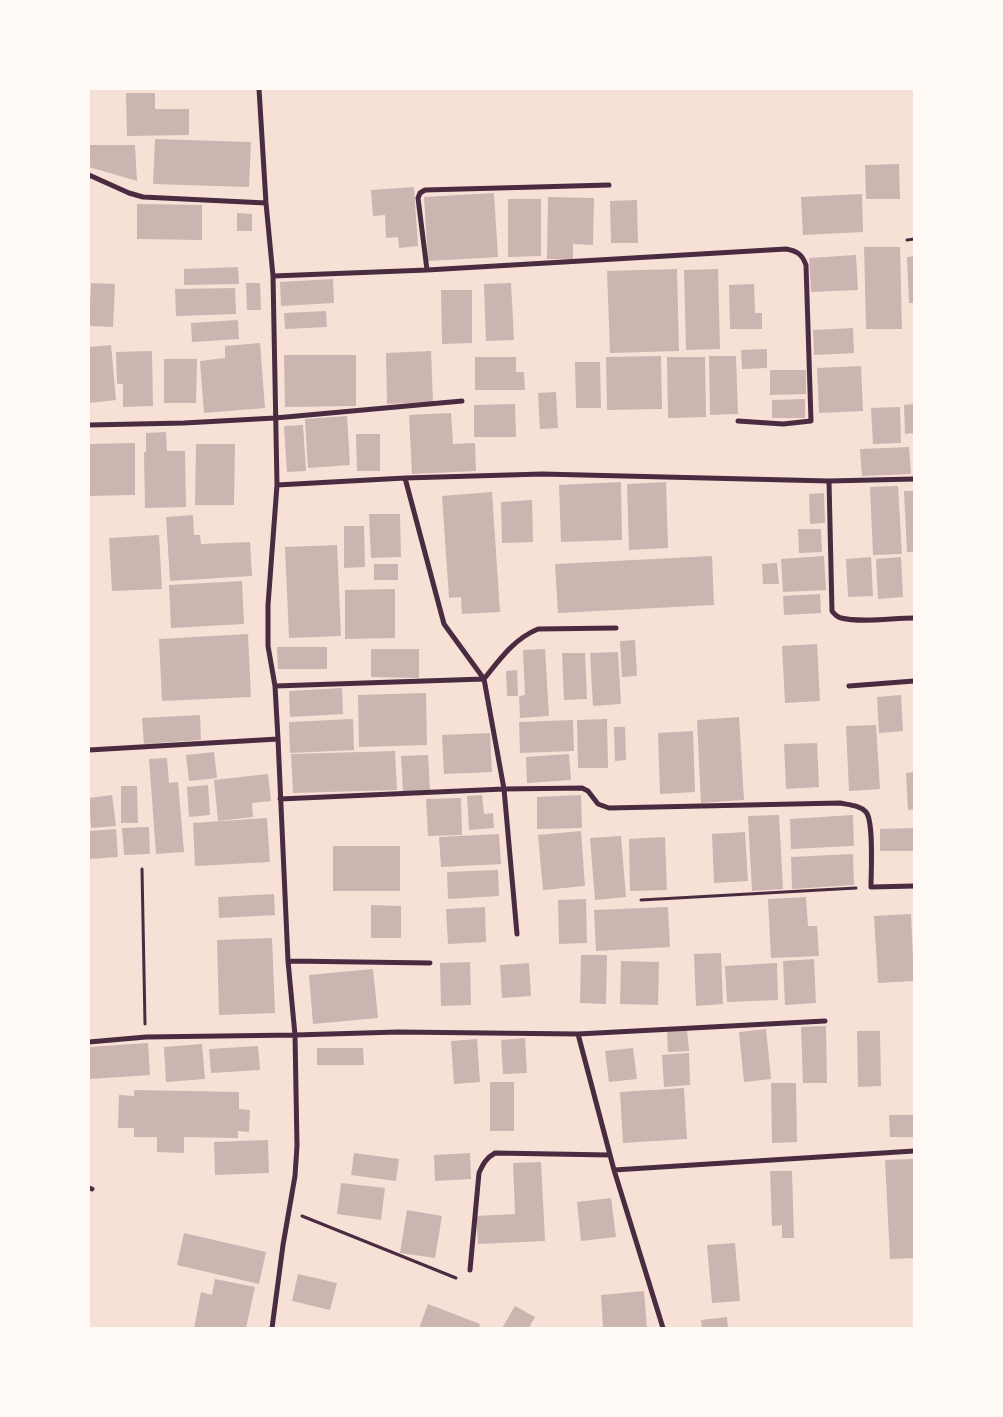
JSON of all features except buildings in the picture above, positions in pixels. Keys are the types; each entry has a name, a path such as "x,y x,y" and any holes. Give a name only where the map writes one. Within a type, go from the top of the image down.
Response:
{"street":[{"path":"259,89 266,203 273,276 277,484 268,604 268,646 275,686 288,961 295,1035 297,1146 290,1211 283,1245 272,1328"},
{"path":"89,175 129,193 143,197 266,203"},
{"path":"427,270 418,198 420,193 425,190 609,185"},
{"path":"273,276 427,270 786,249 799,252 804,258 806,265 811,422 783,424 738,421"},
{"path":"89,425 184,423 275,418 462,401"},
{"path":"277,484 542,474 829,481 914,478"},
{"path":"405,478 444,624 484,679 504,789 517,934"},
{"path":"829,481 832,611 840,618 914,618"},
{"path":"275,686 484,679 514,643 528,633 538,629 616,628"},
{"path":"849,686 914,682"},
{"path":"89,750 278,739"},
{"path":"280,799 504,789 582,788 588,791 598,804 609,808 854,805 865,811 870,821 871,887 914,886"},
{"path":"288,961 430,963"},
{"path":"89,1042 146,1037 398,1032 578,1034 825,1021"},
{"path":"578,1034 614,1170 663,1328"},
{"path":"614,1170 914,1151"},
{"path":"470,1270 479,1173 485,1160 495,1154 610,1156"}],"path":[{"path":"907,240 914,239"},
{"path":"142,869 146,1037"},
{"path":"641,900 871,887"},
{"path":"290,1211 457,1278 466,1277 470,1270"}]}
